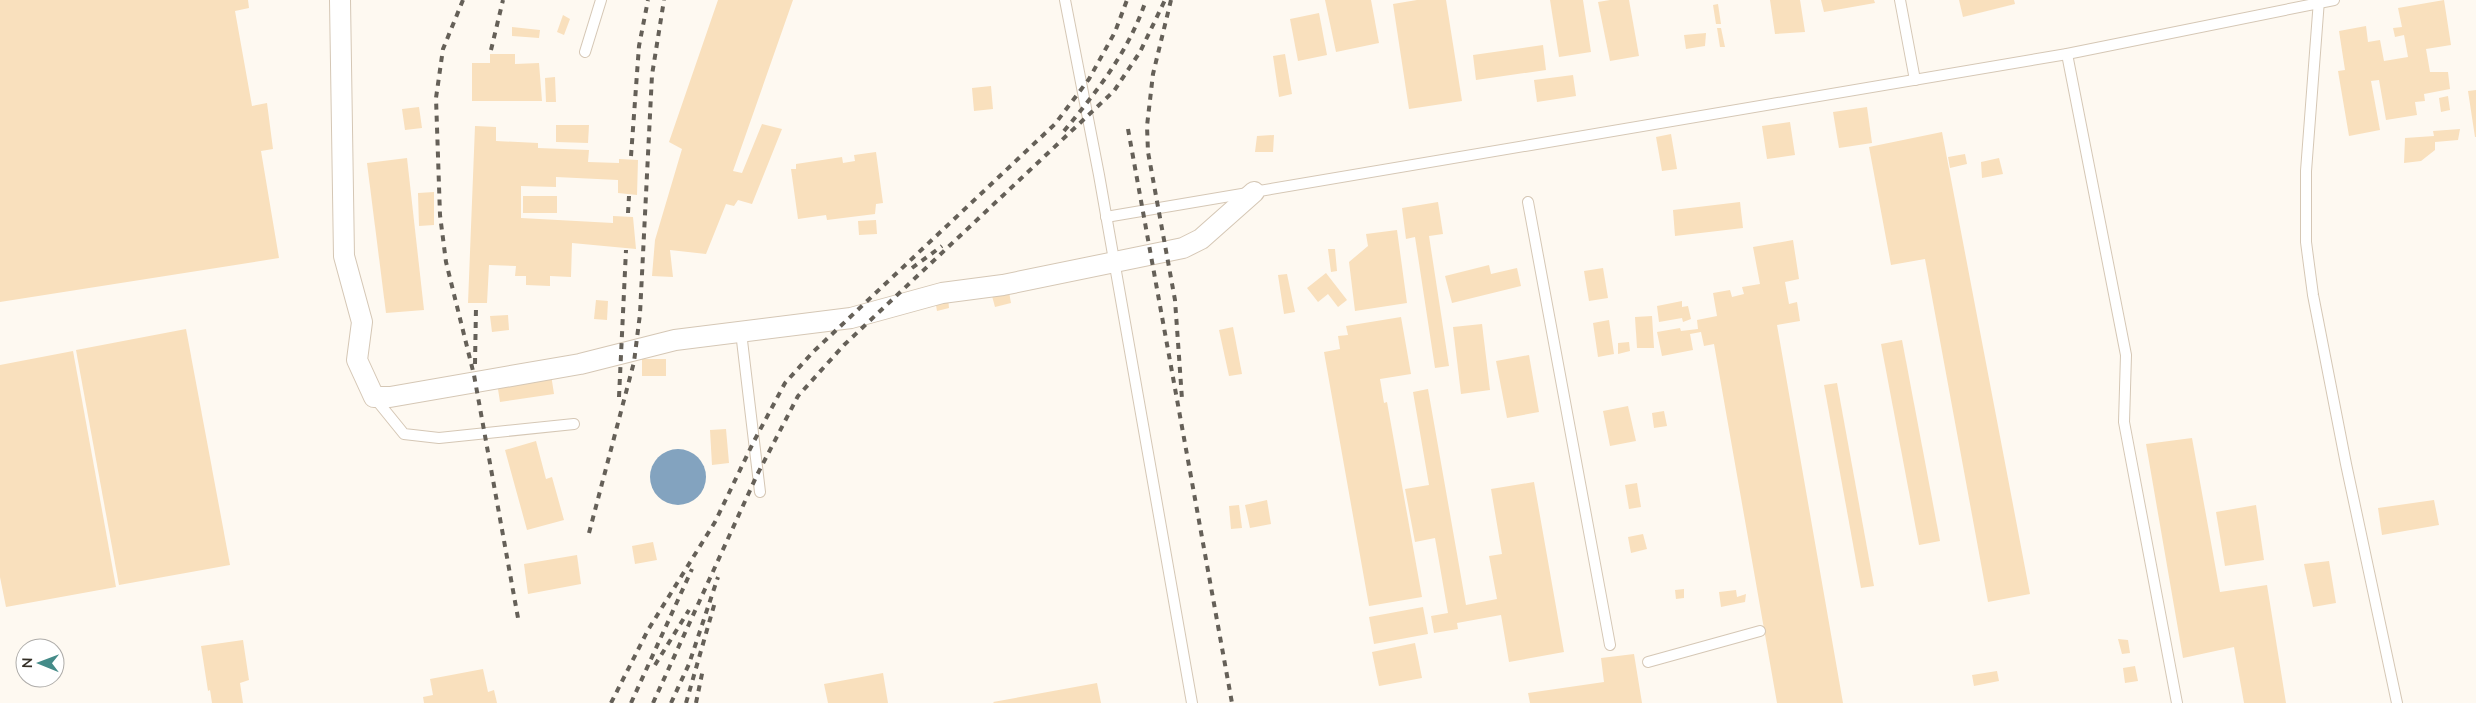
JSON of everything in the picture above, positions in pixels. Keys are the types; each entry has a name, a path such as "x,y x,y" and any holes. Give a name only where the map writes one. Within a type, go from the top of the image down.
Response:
{"street":[{"path":"340,0 344,256 362,322 358,360 374,397 390,397 580,364 675,340 851,318 942,293 1003,285 1183,248 1195,242 1254,192"}],"lane":[{"path":"585,52 601,0"},
{"path":"1064,0 1106,217 1192,703"},
{"path":"1900,0 1915,80"},
{"path":"1106,217 2067,54 2319,1 2334,0"},
{"path":"2319,1 2306,170 2306,242 2313,295 2342,445 2397,703"},
{"path":"2067,54 2126,355 2124,422 2177,703"},
{"path":"1528,202 1610,645"},
{"path":"740,332 760,492"},
{"path":"374,397 404,434 439,438 574,424"},
{"path":"1648,662 1760,631"}],"water":[{"path":"678,449 689,451 698,457 704,466 706,477 704,488 698,497 689,503 678,505 667,503 658,497 652,488 650,477 652,466 658,457 667,451"}],"building":[{"path":"0,0 248,0 249,8 235,11 252,106 267,103 273,149 261,151 279,258 0,302"},
{"path":"718,0 793,0 733,171 742,173 762,124 782,129 752,204 738,200 734,206 726,204 706,254 670,250 673,277 652,276 655,240 682,149 669,142"},
{"path":"1325,0 1371,0 1379,43 1336,52"},
{"path":"1417,0 1446,0 1462,101 1409,109 1393,4"},
{"path":"1550,0 1583,0 1591,52 1559,57"},
{"path":"1629,0 1639,56 1610,61 1598,2"},
{"path":"1770,0 1800,0 1805,32 1775,34"},
{"path":"1821,0 1874,0 1875,3 1824,12"},
{"path":"1959,0 2014,0 2015,4 1963,17"},
{"path":"2444,0 2451,45 2426,49 2430,72 2448,72 2450,89 2424,94 2425,101 2415,102 2417,115 2386,120 2379,80 2371,81 2380,130 2349,136 2338,71 2345,70 2339,31 2366,26 2368,42 2380,40 2384,61 2408,57 2404,35 2395,37 2393,28 2402,27 2398,8"},
{"path":"1718,4 1721,24 1716,24 1713,5"},
{"path":"1319,13 1327,55 1298,61 1290,19"},
{"path":"563,15 570,19 564,35 557,32"},
{"path":"512,27 540,30 539,38 512,36"},
{"path":"1717,28 1721,28 1725,47 1720,47"},
{"path":"1706,33 1705,46 1686,49 1684,35"},
{"path":"1543,45 1546,70 1476,80 1473,55"},
{"path":"490,54 515,54 515,64 539,63 542,101 472,101 472,63 490,63"},
{"path":"1285,54 1292,94 1279,97 1273,56"},
{"path":"1573,75 1576,96 1537,102 1534,80"},
{"path":"555,77 556,102 546,102 545,78"},
{"path":"991,86 993,109 974,111 972,88"},
{"path":"2476,90 2476,137 2475,137 2468,91"},
{"path":"2448,96 2450,110 2441,112 2439,98"},
{"path":"419,107 422,128 405,130 402,109"},
{"path":"1867,107 1872,143 1839,148 1833,112"},
{"path":"1790,122 1795,155 1767,159 1762,126"},
{"path":"556,125 589,125 588,143 556,142"},
{"path":"475,126 496,127 496,141 538,143 538,148 589,150 588,162 619,163 619,159 638,160 637,195 618,193 618,180 556,177 556,187 521,186 521,218 613,223 613,216 633,217 636,249 572,243 571,277 550,276 550,286 526,285 526,276 515,276 516,266 489,265 487,303 468,303"},
{"path":"2460,129 2458,140 2435,142 2435,150 2421,161 2404,163 2405,138 2434,136 2433,131"},
{"path":"1942,132 2030,594 1988,602 1925,259 1891,265 1869,147"},
{"path":"1671,134 1677,169 1662,171 1656,137"},
{"path":"1274,135 1273,152 1255,152 1257,136"},
{"path":"876,152 883,203 876,204 875,214 827,220 826,215 798,219 791,169 796,169 796,164 842,157 843,163 855,161 854,155"},
{"path":"1965,154 1967,164 1950,168 1948,157"},
{"path":"407,158 424,310 386,313 367,163"},
{"path":"1999,158 2003,174 1982,178 1981,162"},
{"path":"434,192 434,225 419,226 418,193"},
{"path":"523,196 557,196 557,213 523,213"},
{"path":"1438,202 1443,234 1429,236 1449,366 1435,368 1415,237 1406,239 1402,208"},
{"path":"1740,202 1743,228 1675,236 1673,210"},
{"path":"876,220 877,234 859,235 858,221"},
{"path":"1397,230 1407,303 1355,311 1349,262 1368,246 1366,234"},
{"path":"1793,240 1799,279 1785,282 1789,304 1797,302 1800,321 1777,325 1843,703 1777,703 1714,344 1704,346 1701,332 1690,334 1693,350 1662,356 1657,332 1680,328 1681,331 1698,329 1697,320 1717,316 1713,293 1730,290 1732,297 1744,294 1742,287 1760,284 1753,247"},
{"path":"1328,249 1335,249 1337,271 1331,272"},
{"path":"1489,265 1491,274 1517,268 1521,286 1452,303 1445,276"},
{"path":"1603,268 1608,298 1589,301 1584,271"},
{"path":"1326,273 1347,300 1338,307 1328,294 1318,302 1307,288"},
{"path":"1287,274 1295,312 1284,314 1278,275"},
{"path":"1009,292 1011,303 995,307 992,296"},
{"path":"948,298 949,308 937,311 935,299"},
{"path":"596,300 608,301 607,320 594,319"},
{"path":"1682,301 1682,307 1688,306 1691,319 1683,322 1682,318 1659,322 1657,306"},
{"path":"508,315 509,330 492,332 490,316"},
{"path":"1652,316 1654,348 1637,348 1635,317"},
{"path":"1401,317 1411,374 1380,379 1384,403 1387,402 1422,597 1369,606 1324,352 1340,349 1338,336 1348,335 1346,326"},
{"path":"1609,320 1614,354 1598,357 1593,323"},
{"path":"1482,324 1490,390 1461,394 1453,327"},
{"path":"1233,327 1242,374 1229,376 1219,330"},
{"path":"186,329 230,565 119,585 76,350"},
{"path":"1902,340 1940,541 1919,545 1881,344"},
{"path":"1629,342 1630,351 1618,354 1618,343"},
{"path":"73,351 116,587 6,607 0,577 0,365"},
{"path":"1529,355 1539,412 1507,418 1496,361"},
{"path":"642,359 666,359 666,376 642,376"},
{"path":"550,368 554,394 500,402 496,376"},
{"path":"1837,383 1874,586 1861,588 1824,385"},
{"path":"1428,389 1466,605 1497,599 1489,556 1502,554 1491,489 1534,482 1564,652 1509,662 1501,615 1457,623 1458,629 1434,633 1431,616 1448,613 1435,538 1415,542 1405,489 1429,485 1413,392"},
{"path":"1628,406 1636,441 1610,446 1603,411"},
{"path":"1664,411 1667,426 1654,428 1652,413"},
{"path":"726,429 729,463 712,465 710,430"},
{"path":"2192,438 2220,592 2267,585 2286,703 2244,703 2234,647 2183,658 2146,444"},
{"path":"536,441 546,479 552,477 564,520 527,530 505,450"},
{"path":"1637,483 1641,507 1629,509 1625,485"},
{"path":"1267,500 1271,524 1250,528 1245,505"},
{"path":"2434,500 2439,525 2382,535 2378,508"},
{"path":"1239,505 1242,528 1231,529 1229,506"},
{"path":"2256,505 2264,560 2225,566 2216,512"},
{"path":"1643,534 1647,549 1631,553 1628,537"},
{"path":"653,542 657,560 635,564 632,546"},
{"path":"577,555 581,584 528,594 524,564"},
{"path":"2329,561 2336,603 2313,607 2304,564"},
{"path":"1684,589 1684,598 1676,599 1675,590"},
{"path":"1736,590 1737,597 1746,594 1745,602 1721,607 1719,592"},
{"path":"1423,607 1428,634 1374,644 1369,617"},
{"path":"2118,639 2128,640 2130,653 2122,654"},
{"path":"243,640 249,680 240,683 243,703 212,703 210,690 208,691 201,646"},
{"path":"1415,643 1422,678 1379,686 1372,652"},
{"path":"1634,654 1642,703 1530,703 1528,693 1604,682 1601,658"},
{"path":"2135,666 2138,681 2125,683 2123,668"},
{"path":"483,669 488,692 494,690 497,703 424,703 423,697 433,695 430,679"},
{"path":"1997,671 1999,681 1974,686 1972,675"},
{"path":"883,673 888,703 828,703 824,684"},
{"path":"1097,683 1101,703 993,702"}],"railway":[{"path":"463,0 443,49 436,98 440,215 446,262 474,375 518,618"},
{"path":"491,50 503,0"},
{"path":"631,156 639,46 648,0"},
{"path":"589,533 634,362 640,314 652,75 664,0"},
{"path":"611,703 648,630 715,522 753,443 785,383 813,352 1055,124 1089,79 1115,32 1127,0"},
{"path":"1064,131 1089,100 1122,53 1146,0"},
{"path":"653,703 757,475 798,396 844,345 1114,91 1140,52 1165,0"},
{"path":"1171,0 1153,74 1147,126 1148,152 1175,300 1182,399"},
{"path":"1128,129 1232,703"},
{"path":"628,213 629,196"},
{"path":"912,268 942,246"},
{"path":"619,397 626,250"},
{"path":"475,364 476,307"},
{"path":"631,703 692,569"},
{"path":"671,703 689,664 718,577"},
{"path":"686,703 715,602"},
{"path":"655,665 689,610"},
{"path":"696,703 703,669"}]}
